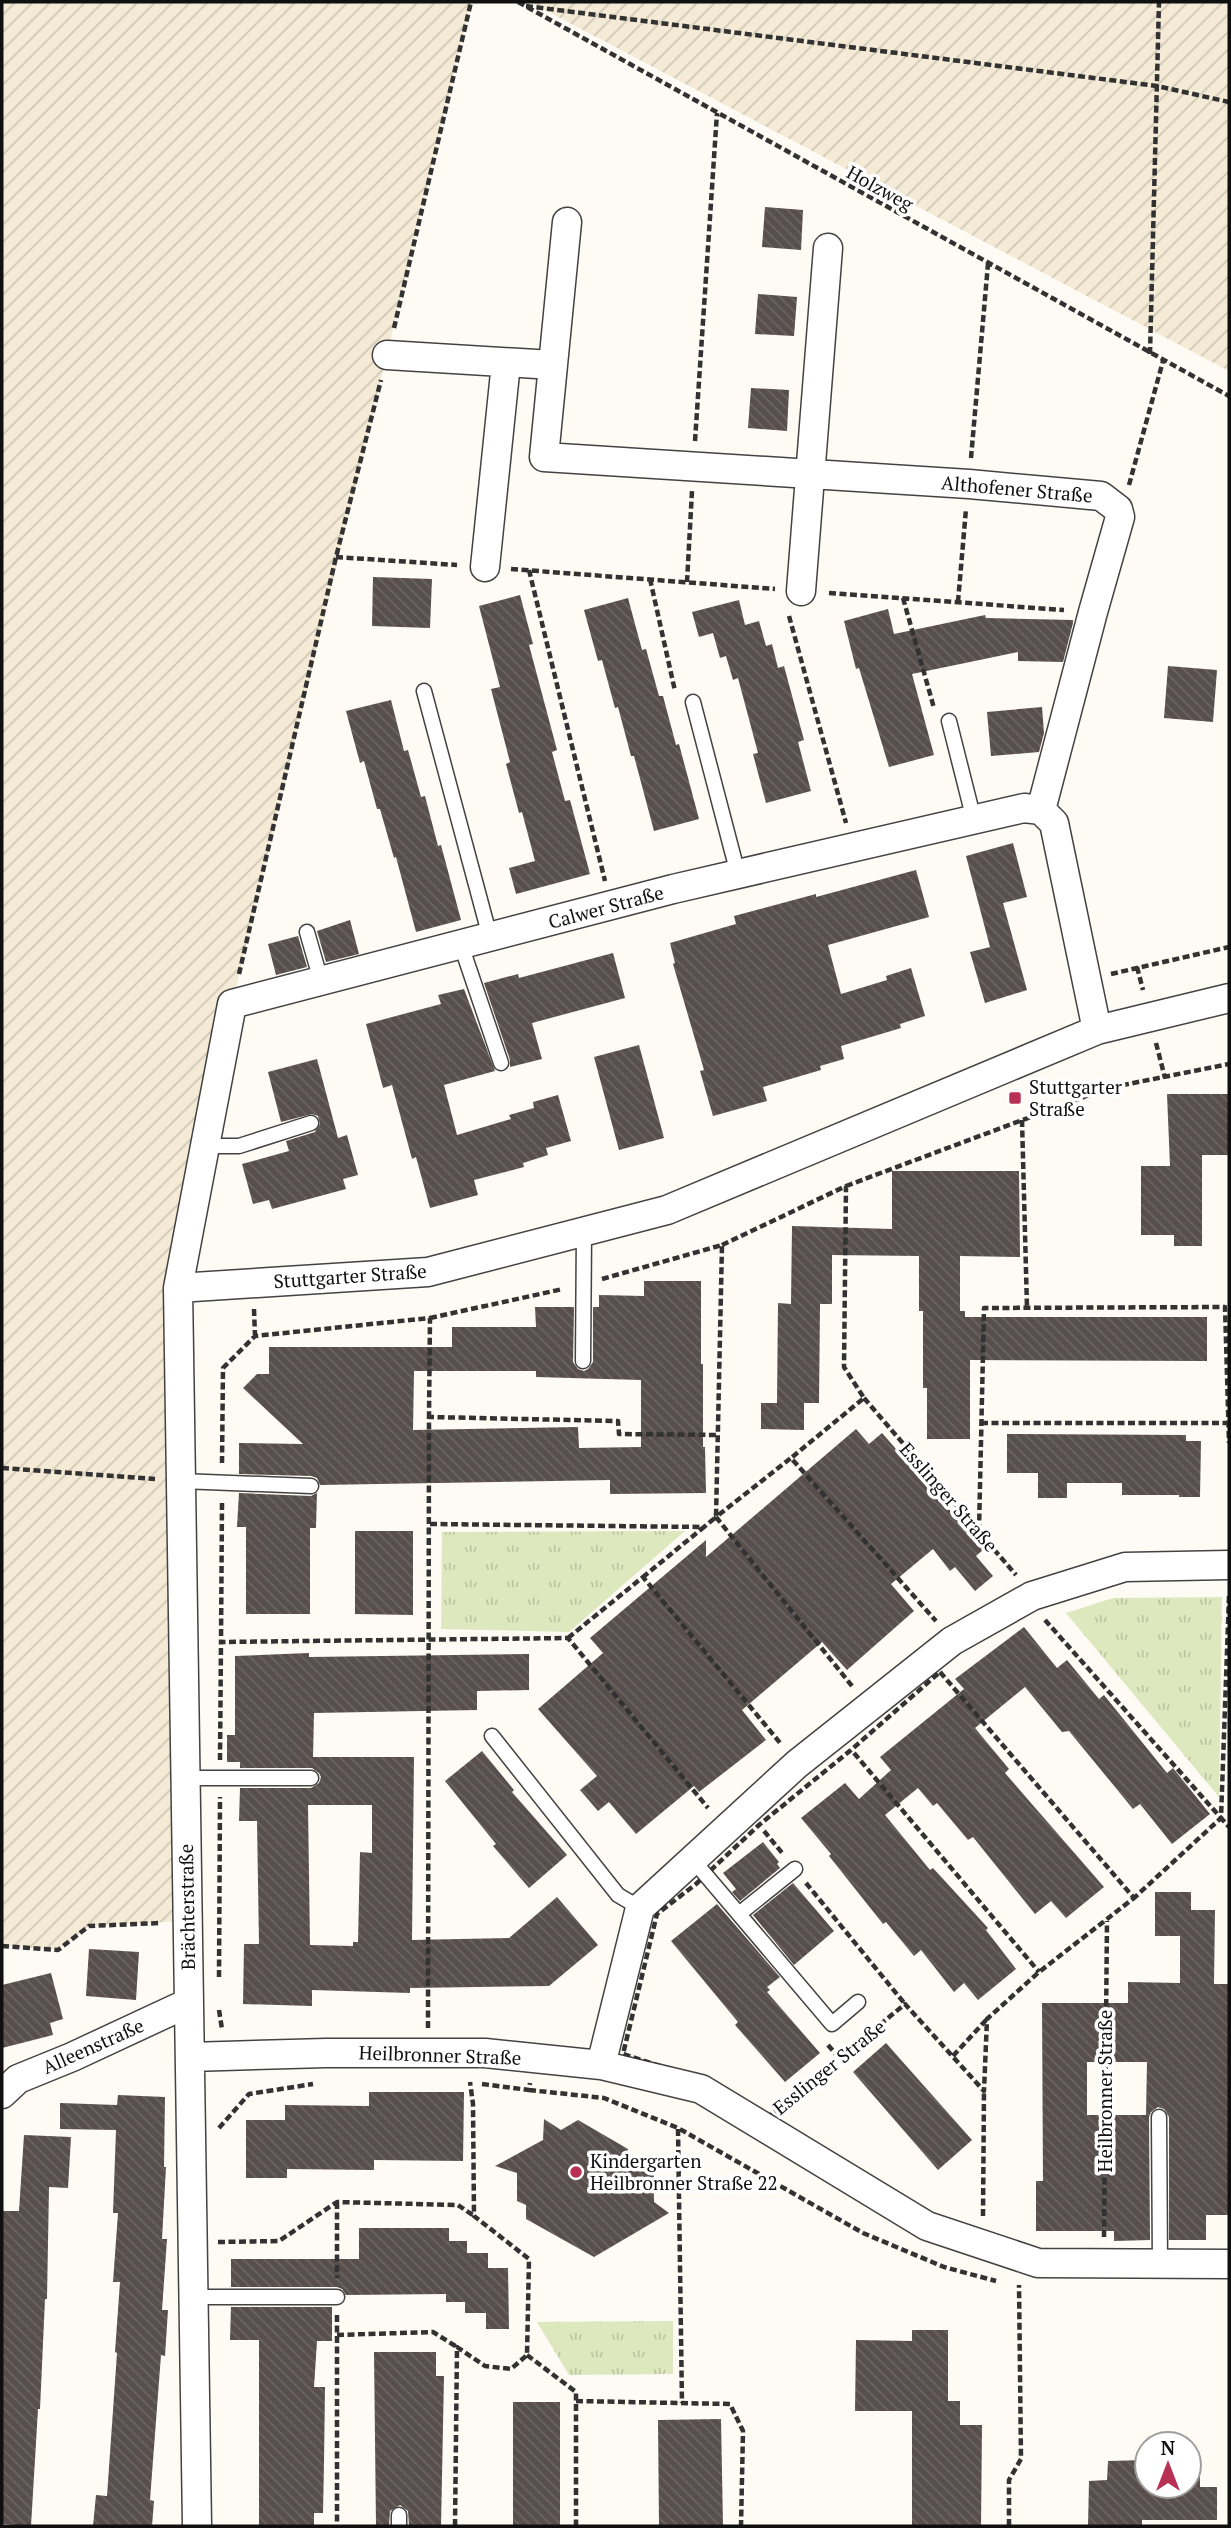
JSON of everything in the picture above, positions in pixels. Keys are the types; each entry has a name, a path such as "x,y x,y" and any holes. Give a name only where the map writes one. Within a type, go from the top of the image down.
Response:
{"street":[{"name":"Althofener Straße","path":"567,222 544,457 968,484 1101,496 1118,509 1120,517"},
{"path":"801,591 828,248"},
{"path":"387,355 553,365"},
{"path":"485,567 506,363"},
{"path":"1097,1030 1054,823 1041,810 1120,517"},
{"name":"Calwer Straße","path":"232,1004 738,874 1024,808 1041,810"},
{"name":"Stuttgarter Straße","path":"178,1288 428,1272 667,1210 1097,1030 1229,998"},
{"path":"178,1288 232,1004"},
{"name":"Brächterstraße","path":"178,1288 197,2526"},
{"path":"601,2065 640,1908 699,1868 727,1829 797,1764 870,1706 951,1653 1036,1605 1125,1567 1229,1565"},
{"name":"Alleenstraße","path":"2,2094 18,2079 188,2003"},
{"name":"Heilbronner Straße","path":"190,2057 326,2053 485,2053 601,2065 701,2089 927,2226 1038,2263 1229,2264"}],"lane":[{"path":"424,691 490,937"},
{"path":"693,702 738,874"},
{"path":"948,721 974,820"},
{"path":"307,932 321,981"},
{"path":"461,945 501,1063"},
{"path":"206,1146 239,1146 312,1123"},
{"path":"583,1361 584,1231"},
{"path":"181,1480 311,1486"},
{"path":"492,1736 618,1895 640,1908"},
{"path":"185,1778 311,1778"},
{"path":"699,1868 832,2024 858,2002"},
{"path":"738,1914 795,1869"},
{"path":"1159,2117 1160,2264"},
{"path":"194,2297 337,2297"}],"path":[{"path":"232,1004 336,557 471,2"},
{"name":"Holzweg","path":"518,2 1229,396"},
{"path":"1150,354 1159,2"},
{"path":"524,6 1157,86 1229,102"},
{"path":"687,582 717,113"},
{"path":"958,602 988,264"},
{"path":"1120,517 1163,361"},
{"path":"336,557 1093,612"},
{"path":"530,570 611,906"},
{"path":"650,579 678,705 693,702"},
{"path":"903,598 938,723 948,721"},
{"path":"789,616 853,848"},
{"path":"1086,979 1229,947"},
{"path":"219,1984 223,1368 255,1336 430,1318 533,1297 722,1245 846,1186 1108,1088 1229,1064"},
{"path":"1022,1120 1027,1308"},
{"name":"Esslinger Straße","path":"846,1186 844,1367 864,1398 979,1531 1036,1605 1221,1818"},
{"path":"722,1245 716,1517 870,1706"},
{"path":"979,1531 984,1308 1225,1307 1229,1443"},
{"path":"428,2032 430,1318"},
{"path":"221,1642 568,1639 864,1398"},
{"path":"429,1417 618,1421 619,1434 718,1435"},
{"path":"981,1423 1229,1423"},
{"path":"791,1458 951,1653"},
{"path":"2,1468 181,1480"},
{"path":"430,1524 704,1527"},
{"path":"643,1577 797,1764"},
{"path":"953,2056 987,2019 1039,1972 1134,1898 1221,1818 1229,1597"},
{"path":"568,1639 727,1829"},
{"name":"Esslinger Straße","path":"905,2004 766,2118 708,2082 623,2054 657,1914 699,1868 759,1825 851,1750 940,1672 951,1653"},
{"path":"940,1672 1134,1898"},
{"path":"851,1750 1039,1972"},
{"path":"1221,1818 1229,1826"},
{"path":"759,1825 905,2004 984,2091"},
{"name":"Heilbronner Straße","path":"1104,2263 1107,1920"},
{"path":"2,1946 58,1950 89,1926 187,1921"},
{"path":"219,1998 223,2032"},
{"path":"983,2221 987,2019"},
{"path":"470,2082 473,2104 474,2216"},
{"path":"216,2132 249,2094 316,2083"},
{"path":"529,2090 604,2098 678,2128 863,2233 944,2267 1019,2287"},
{"path":"766,2118 778,2125"},
{"path":"678,2128 682,2403"},
{"path":"337,2202 337,2526"},
{"path":"217,2228 217,2242 279,2241 337,2202 458,2205 529,2259 527,2355 511,2369 485,2365 433,2332 337,2335"},
{"path":"1009,2526 1009,2480 1021,2459 1019,2256"},
{"path":"455,2526 457,2347"},
{"path":"527,2355 576,2392 576,2526"},
{"path":"576,2401 730,2404 743,2431 741,2526"}],"shaded area":[{"path":"2,2 471,2 232,1004 179,1288 187,1921 89,1926 58,1950 2,1946"},
{"path":"530,2 1229,2 1229,371"}],"green space":[{"path":"685,1531 569,1632 441,1629 442,1532"},
{"path":"1222,1597 1219,1797 1066,1613 1113,1598"},
{"path":"673,2321 673,2374 569,2375 537,2322"}],"building":[{"path":"765,207 803,210 801,250 762,247"},
{"path":"758,294 797,297 794,336 755,334"},
{"path":"751,388 789,390 787,431 748,428"},
{"path":"373,577 432,579 430,628 372,626"},
{"path":"520,595 533,644 529,645 557,750 552,752 565,801 570,800 590,874 516,894 509,868 535,861 506,764 510,762 491,689 500,687 479,606"},
{"path":"628,598 642,650 646,649 659,696 663,696 676,745 679,744 699,819 654,831 634,756 631,756 618,707 615,708 602,660 598,661 584,610"},
{"path":"739,600 745,625 759,621 766,646 772,644 778,668 784,666 804,740 798,742 811,791 766,803 753,754 758,753 738,678 733,680 726,656 720,658 713,633 699,637 692,612"},
{"path":"888,609 894,634 985,615 986,618 1073,620 1073,623 1063,662 1018,661 1018,652 912,674 934,755 889,767 859,668 856,669 844,621"},
{"path":"1168,666 1217,670 1213,722 1164,718"},
{"path":"391,700 404,751 408,750 421,797 425,796 438,846 441,845 461,920 416,932 396,857 394,858 380,809 377,809 364,761 360,763 346,711"},
{"path":"1042,707 1044,733 1039,752 991,756 987,712"},
{"path":"1013,843 1027,897 1003,903 1027,990 985,1003 970,952 990,947 966,856"},
{"path":"916,870 929,917 828,945 841,994 887,980 886,976 911,968 925,1016 900,1024 901,1028 841,1046 844,1059 820,1066 821,1070 763,1087 767,1101 713,1116 700,1071 704,1070 673,964 675,963 670,943 736,924 734,916"},
{"path":"350,920 359,954 326,962 317,931"},
{"path":"298,936 307,967 276,975 268,944"},
{"path":"613,953 625,998 532,1023 542,1059 510,1067 484,983 518,974 519,978"},
{"path":"464,989 495,1071 444,1085 457,1135 511,1119 509,1115 534,1108 533,1102 558,1095 571,1141 546,1148 548,1155 523,1163 524,1167 474,1180 478,1195 430,1208 416,1157 412,1159 392,1085 383,1088 366,1024 441,1004 438,995"},
{"path":"639,1045 664,1138 619,1150 594,1057"},
{"path":"317,1059 338,1138 347,1135 358,1175 343,1179 346,1189 272,1209 269,1200 253,1204 242,1164 289,1151 286,1141 315,1132 320,1124 318,1116 312,1114 281,1122 268,1072"},
{"path":"1167,1094 1229,1094 1229,1155 1202,1155 1202,1246 1174,1246 1174,1235 1141,1235 1141,1166 1170,1166"},
{"path":"892,1171 1019,1171 1020,1257 960,1256 960,1311 965,1311 965,1317 1207,1317 1207,1361 970,1360 970,1439 927,1439 927,1388 923,1388 923,1311 919,1311 919,1256 832,1255 832,1304 820,1304 819,1403 804,1403 804,1430 761,1429 761,1403 777,1403 778,1303 791,1304 792,1226 892,1229"},
{"path":"644,1281 701,1281 706,1493 610,1494 610,1480 320,1485 317,1478 311,1476 239,1474 239,1443 303,1444 243,1388 257,1374 269,1374 269,1347 452,1347 452,1327 536,1327 535,1307 574,1307 573,1362 578,1369 584,1371 593,1362 593,1307 599,1307 599,1295 644,1296","holes":["414,1371 536,1371 536,1377 641,1380 641,1447 579,1448 578,1427 413,1430"]},
{"path":"856,1429 869,1444 882,1433 984,1549 976,1556 993,1576 975,1591 955,1567 950,1571 933,1549 891,1584 914,1611 847,1670 822,1642 742,1710 766,1740 699,1792 694,1786 636,1834 609,1802 598,1811 580,1790 597,1776 538,1709 603,1653 590,1638 706,1540 706,1557"},
{"path":"1007,1434 1186,1435 1186,1441 1201,1441 1200,1497 1122,1495 1122,1483 1067,1483 1067,1498 1038,1498 1038,1473 1007,1473"},
{"path":"239,1493 311,1496 317,1493 316,1528 310,1528 310,1614 246,1614 246,1527 237,1527"},
{"path":"355,1531 413,1531 413,1615 355,1614"},
{"path":"1024,1627 1057,1668 1067,1660 1099,1699 1104,1695 1167,1773 1173,1768 1210,1814 1172,1844 1140,1804 1133,1809 1069,1731 1062,1732 1025,1687 975,1728 1009,1769 1005,1773 1104,1887 1066,1918 1051,1901 1035,1914 973,1837 968,1840 937,1803 933,1806 918,1788 885,1815 930,1870 933,1868 988,1928 986,1930 1016,1969 978,2000 964,1983 954,1992 921,1950 914,1956 886,1922 883,1924 801,1818 845,1783 859,1799 891,1770 880,1757 964,1689 955,1679"},
{"path":"309,1653 309,1657 529,1654 529,1690 477,1691 477,1710 314,1713 313,1757 414,1757 412,1940 509,1938 557,1897 598,1945 549,1986 410,1988 410,1993 312,1990 312,2006 243,2004 244,1944 259,1944 257,1821 239,1821 240,1788 311,1788 319,1783 321,1777 312,1768 240,1768 240,1762 227,1762 227,1735 235,1735 235,1656","holes":["308,1805 372,1805 372,1853 360,1852 358,1942 353,1942 353,1946 310,1945"]},
{"path":"482,1751 514,1790 512,1792 567,1855 529,1888 493,1846 496,1844 445,1781"},
{"path":"763,1842 779,1862 777,1864 780,1868 740,1901 732,1892 736,1889 723,1873"},
{"path":"793,1883 834,1931 794,1965 753,1915"},
{"path":"1155,1892 1191,1892 1191,1910 1215,1910 1214,1984 1229,1984 1229,2215 1206,2215 1206,2240 1169,2240 1169,2117 1164,2109 1158,2107 1149,2117 1150,2240 1114,2241 1114,2231 1036,2231 1036,2181 1043,2181 1042,2003 1128,2003 1128,1982 1180,1983 1180,1936 1155,1936","holes":["1087,2062 1147,2062 1146,2115 1087,2115"]},
{"path":"717,1904 780,1977 767,1987 770,1990 767,1992 820,2053 785,2082 735,2025 738,2022 671,1941"},
{"path":"89,1949 139,1952 136,2000 86,1996"},
{"path":"51,1973 63,2019 50,2023 53,2035 2,2048 2,1985"},
{"path":"886,2043 972,2140 938,2170 853,2072"},
{"path":"369,2092 464,2092 463,2161 374,2160 374,2170 287,2169 287,2178 246,2178 246,2120 285,2120 285,2105 369,2106"},
{"path":"118,2095 165,2097 166,2167 162,2239 167,2239 162,2310 168,2310 165,2356 161,2355 150,2500 154,2501 152,2526 93,2526 96,2495 107,2496 117,2353 120,2282 113,2282 118,2213 113,2213 116,2130 60,2129 60,2103 117,2105"},
{"path":"544,2119 561,2130 578,2120 628,2149 628,2158 654,2173 654,2202 669,2213 594,2257 526,2219 526,2205 517,2201 517,2173 495,2166 543,2140"},
{"path":"24,2135 71,2137 68,2188 49,2187 47,2299 31,2526 2,2524 2,2211 19,2211"},
{"path":"359,2228 449,2228 449,2241 467,2241 467,2253 488,2253 488,2268 508,2268 509,2329 486,2329 486,2313 465,2313 465,2302 446,2302 446,2294 346,2295 337,2287 231,2287 231,2259 359,2259"},
{"path":"231,2307 332,2307 332,2341 317,2341 314,2387 325,2387 324,2463 323,2513 314,2513 314,2526 259,2526 259,2340 230,2340"},
{"path":"912,2330 948,2330 948,2401 960,2401 960,2425 982,2425 981,2526 912,2526 912,2411 855,2411 856,2340 912,2341"},
{"path":"374,2352 436,2352 436,2376 444,2376 441,2526 409,2526 408,2511 400,2505 390,2511 389,2526 376,2526"},
{"path":"513,2402 560,2402 560,2526 513,2526"},
{"path":"721,2419 723,2526 659,2526 658,2420"},
{"path":"1133,2460 1133,2500 1203,2500 1203,2487 1217,2487 1217,2520 1142,2520 1142,2526 1088,2526 1089,2481 1107,2480 1108,2461"}],"place":[{"name":"Stuttgarter Straße","path":"1015,1098"},
{"name":"Kindergarten Heilbronner Straße 22","path":"576,2172"}]}
